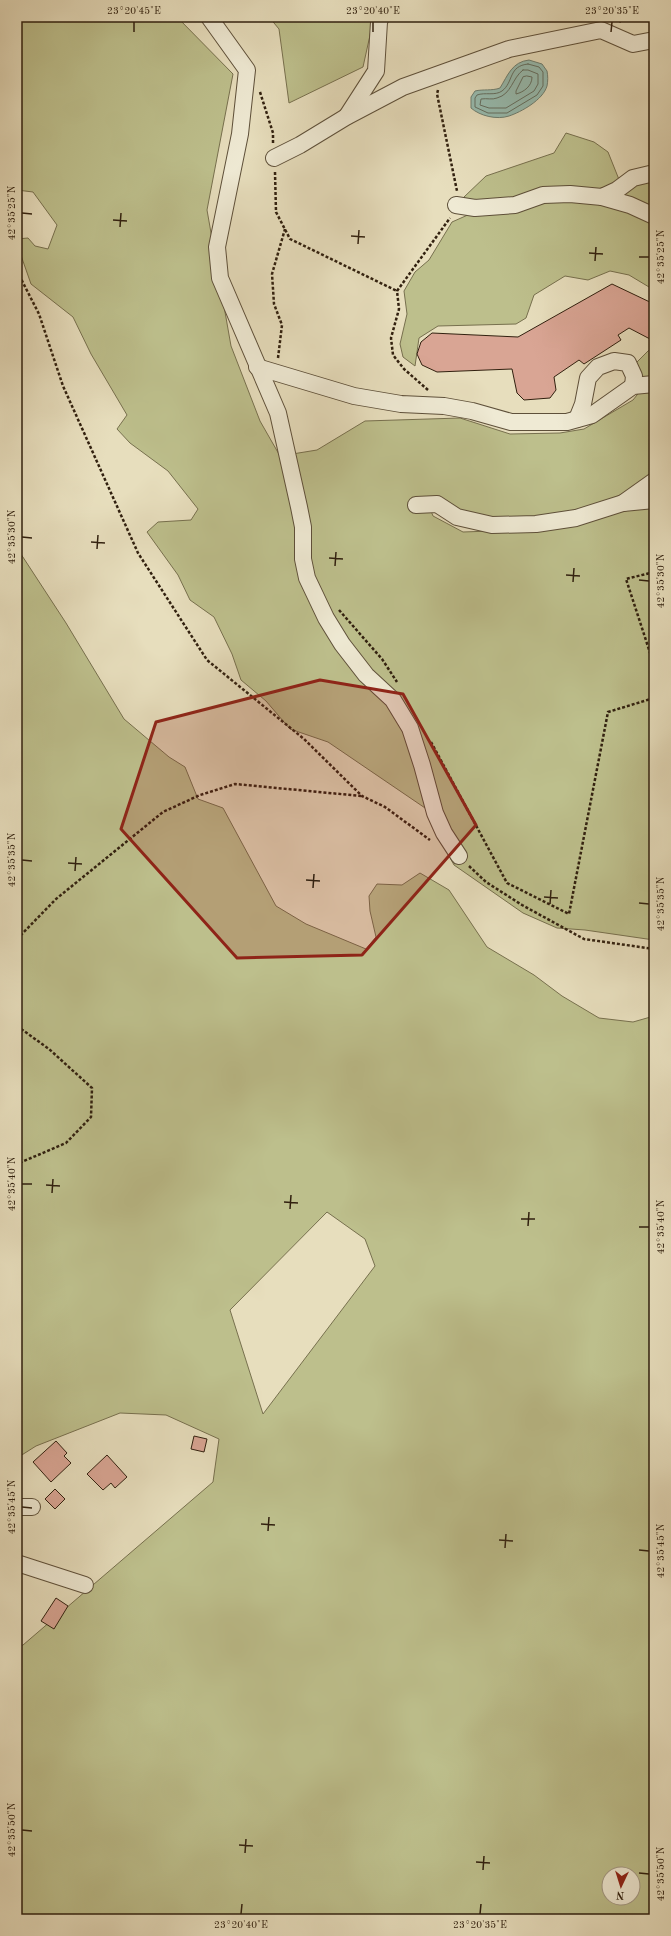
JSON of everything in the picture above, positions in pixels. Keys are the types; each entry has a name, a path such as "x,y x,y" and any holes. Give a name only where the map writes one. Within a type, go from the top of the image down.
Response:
{"street":[{"path":"209,17 247,70 240,134 217,247 220,278 278,413 299,507 302,527 303,559 307,578 326,618 342,644 366,675 393,700 410,728 435,813 444,833 459,856"},
{"path":"346,117 376,71 379,22 381,17"},
{"path":"274,158 300,145 346,117 403,87 509,49 601,30 633,44 654,40"},
{"path":"602,197 617,190 633,178 654,173"},
{"path":"456,206 475,208 516,205 543,195 570,194 602,197 630,205 654,216"},
{"path":"576,419 583,404 588,378 598,367 614,361 628,363 634,376 633,386"},
{"path":"257,367 354,396 401,404 444,406 472,411 511,422 567,422 592,414 633,386 654,384"},
{"path":"623,503 654,481"},
{"path":"416,505 437,504 457,517 492,525 536,524 576,518 623,503 654,500"},
{"path":"17,1564 85,1585"}],"path":[{"path":"247,70 258,87 273,133 276,212 290,239 397,291"},
{"path":"443,73 437,94 458,197 454,212 397,291 399,309 392,338 393,355 404,369 444,406"},
{"path":"276,373 282,325 274,304 272,274 285,229"},
{"path":"17,271 39,314 63,386 138,553 207,660 304,739 362,796 385,808 434,842"},
{"path":"654,572 626,579 654,665"},
{"path":"334,605 382,658 398,684"},
{"path":"428,737 507,883 569,914 608,712 654,698"},
{"path":"17,939 56,899 163,812 200,795 235,784 362,796"},
{"path":"459,856 486,882 522,905 584,938 654,949"},
{"path":"17,1026 49,1049 92,1088 91,1117 66,1143 17,1164"}],"highlighted area":[{"path":"320,680 403,694 476,825 362,955 237,958 121,829 156,722"}],"green space":[{"path":"17,17 177,17 233,74 207,210 231,346 260,421 280,456 317,450 365,421 460,418 510,434 560,433 584,429 633,400 641,390 654,389 654,474 646,481 610,503 545,517 488,520 461,515 440,500 427,501 433,516 463,532 519,530 589,522 625,510 654,488 654,940 585,930 557,928 523,913 454,865 439,837 428,810 328,742 290,729 266,701 241,680 232,654 214,617 190,600 178,575 147,532 158,522 191,520 198,509 168,471 130,443 117,429 127,415 91,354 73,317 31,284 17,244 17,239 28,238 35,246 48,249 57,225 33,192 17,190"},
{"path":"269,17 374,17 363,67 289,103 279,29"},
{"path":"566,133 594,142 608,152 620,182 601,192 519,198 472,204 464,197 486,176 554,153"},
{"path":"654,179 654,210 623,198 622,194 633,185"},
{"path":"550,199 604,204 654,222 654,290 629,275 610,271 588,280 565,276 534,295 526,318 516,324 438,326 419,338 415,366 403,357 400,344 407,314 404,291 415,272 429,260 452,222 470,214"},
{"path":"654,345 654,379 640,381 636,363"},
{"path":"17,548 66,623 124,719 169,757 185,767 198,799 223,808 276,906 306,924 366,949 376,937 370,911 369,896 377,884 402,885 420,873 449,890 487,947 534,975 562,996 599,1018 633,1022 654,1016 654,1919 17,1919 17,1648 23,1645 213,1482 219,1439 166,1415 120,1413 36,1446 17,1458","holes":["327,1212 365,1239 375,1266 263,1414 230,1310"]}],"water":[{"path":"529,60 542,64 547,71 547,86 545,91 536,101 519,112 499,118 479,113 471,108 471,97 475,91 500,88 514,66 523,61"}],"building":[{"path":"612,284 654,304 654,331 650,339 629,328 618,335 621,340 584,364 579,360 554,377 556,390 550,398 524,400 517,393 512,369 437,372 422,365 417,354 421,342 432,333 518,337"},
{"path":"194,1436 207,1439 204,1452 191,1449"},
{"path":"56,1441 67,1453 64,1456 71,1463 51,1482 33,1462"},
{"path":"107,1455 127,1477 115,1488 111,1483 103,1490 87,1474"},
{"path":"55,1489 65,1499 55,1509 45,1499"},
{"path":"56,1598 68,1606 54,1629 41,1621"}]}
